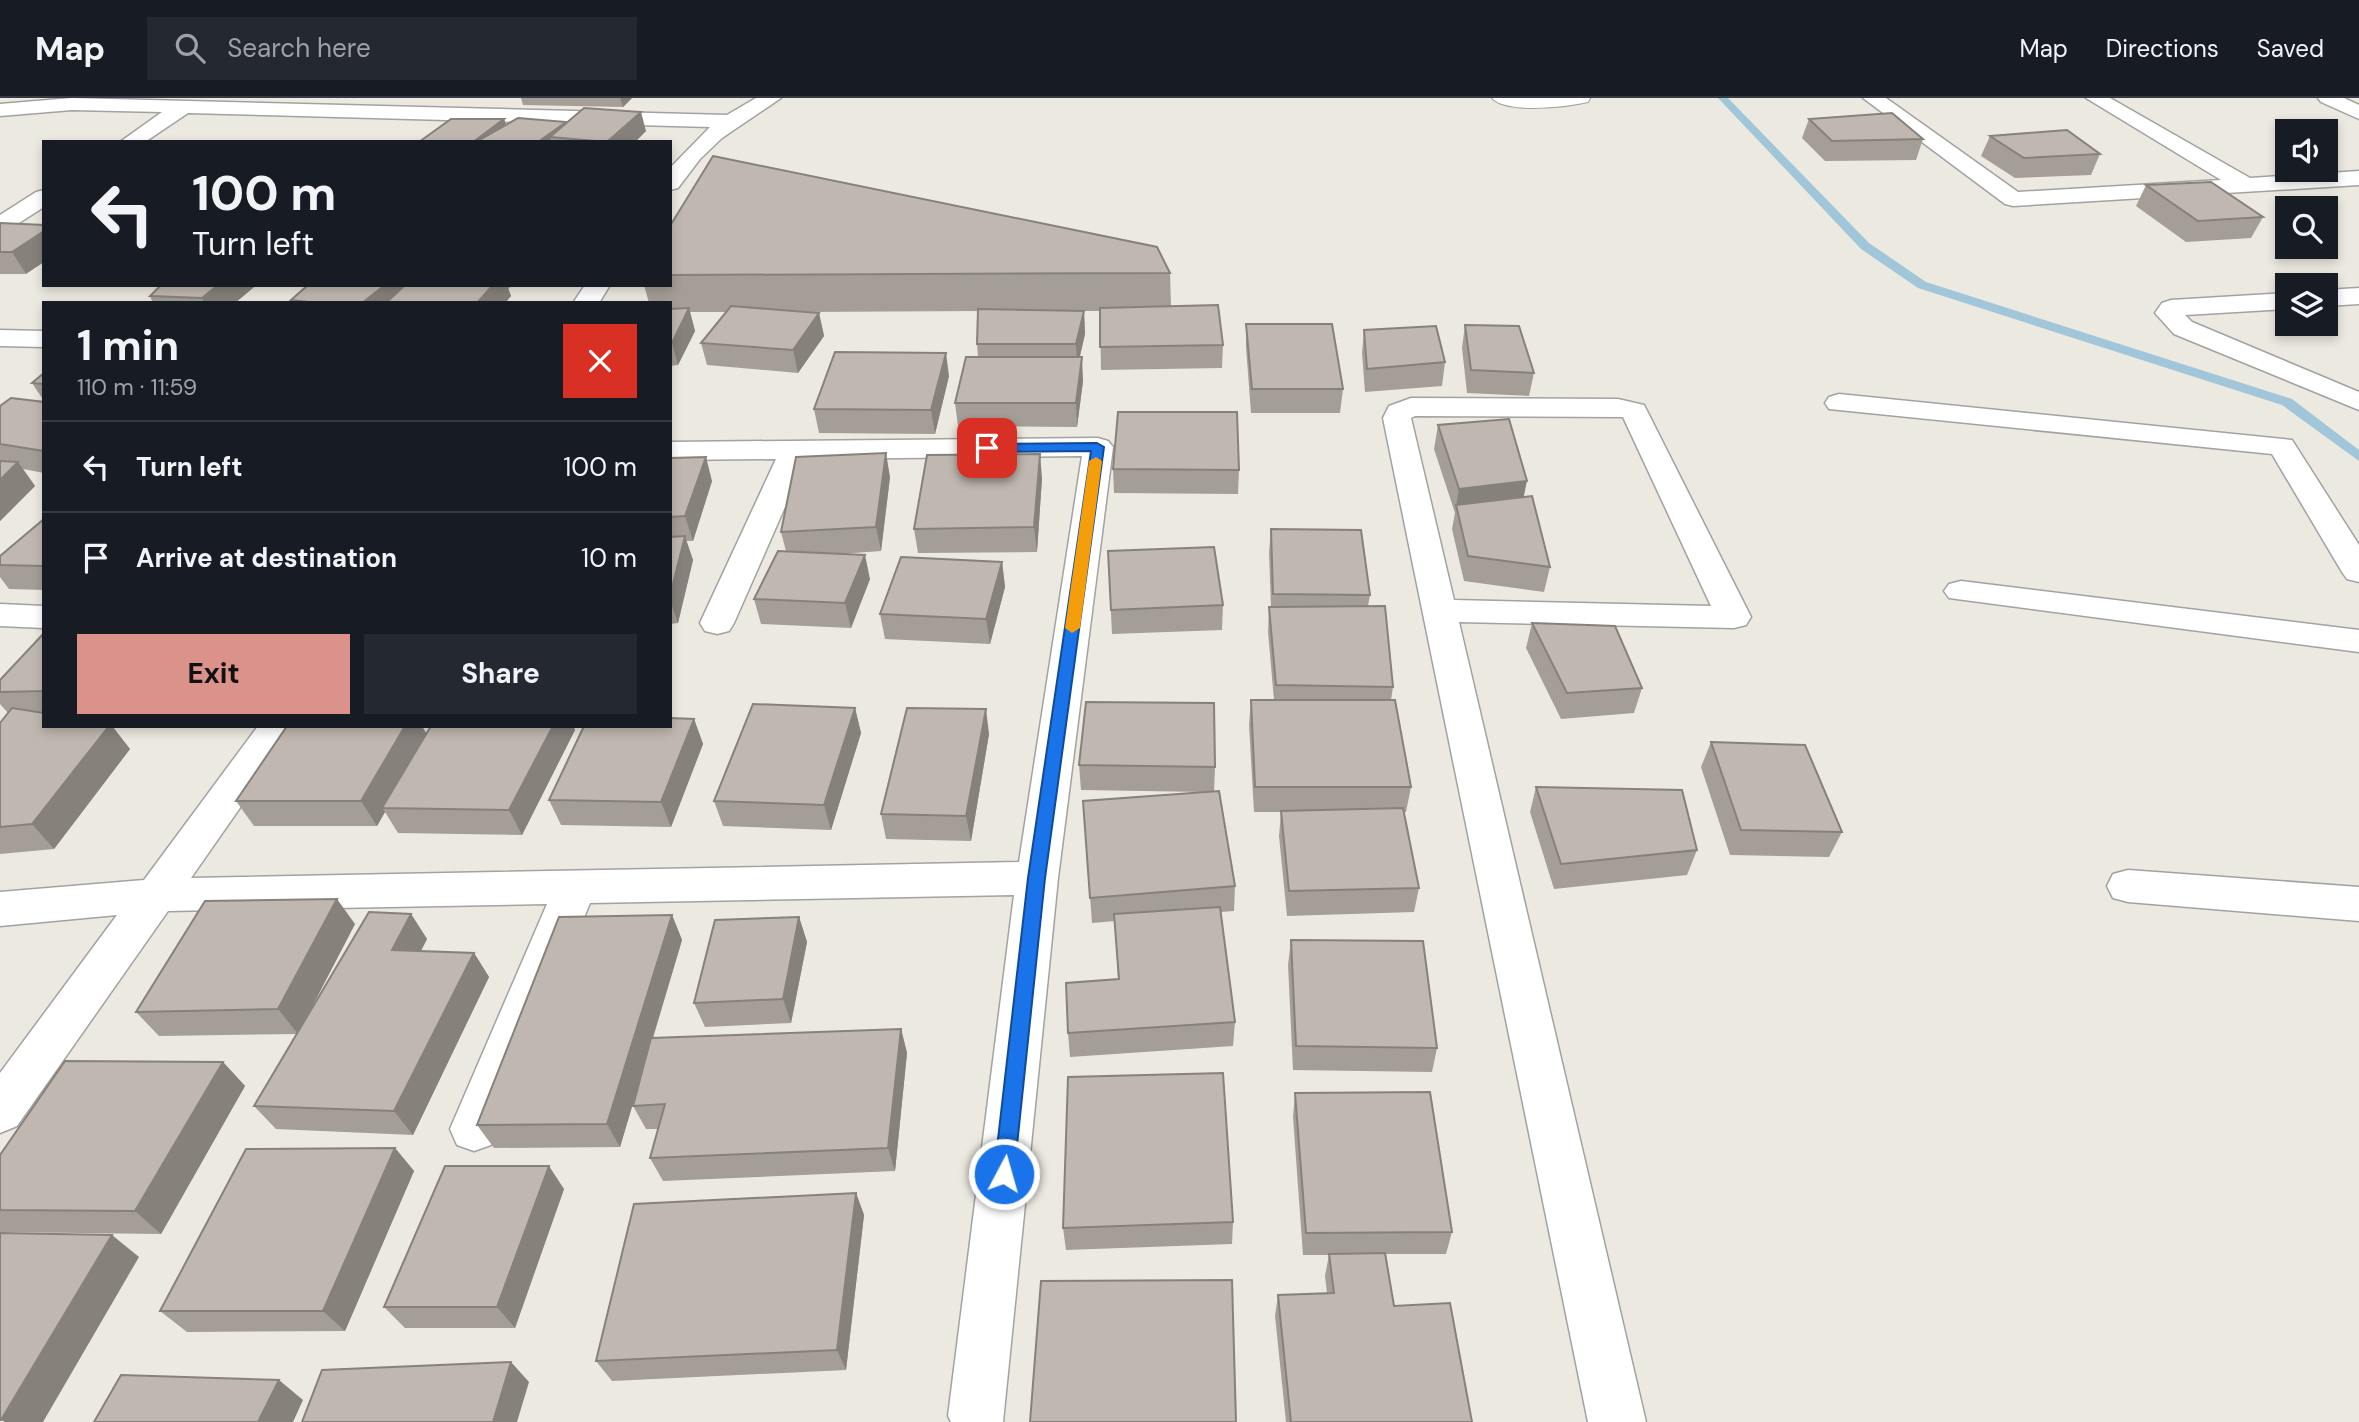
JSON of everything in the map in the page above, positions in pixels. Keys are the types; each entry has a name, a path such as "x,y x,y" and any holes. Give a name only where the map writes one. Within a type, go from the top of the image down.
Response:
{"street":[{"path":"491,115 511,98"},
{"path":"672,180 689,156 727,121 771,98"},
{"path":"1873,98 2013,199 2359,178"},
{"path":"2096,98 2246,185"},
{"path":"2328,98 2359,113"},
{"path":"0,110 72,104 184,107 232,103 491,115 727,121"},
{"path":"133,140 184,107"},
{"path":"0,225 42,198"},
{"path":"2338,297 2359,296"},
{"path":"2275,302 2171,308 2168,313 2183,328 2359,402"},
{"path":"0,338 42,339"},
{"path":"2302,378 2359,379"},
{"path":"1839,403 2282,446 2359,572"},
{"path":"1441,611 1734,617 1634,411 1628,408 1403,408 1397,418 1617,1422"},
{"path":"672,452 1097,447 1037,878 977,1416"},
{"path":"717,622 795,450"},
{"path":"1961,591 2359,641"},
{"path":"0,615 42,617"},
{"path":"0,1111 277,728"},
{"path":"0,909 156,895 1037,878"},
{"path":"2128,886 2359,904"},
{"path":"474,1129 575,887"}],"lane":[{"path":"1501,98 1549,104 1581,98"}],"building":[{"path":"584,108 641,112 609,140 550,137"},
{"path":"1892,113 1923,139 1832,141 1809,119"},
{"path":"518,118 566,122 541,140 480,140"},
{"path":"451,119 504,119 476,140 422,140"},
{"path":"2067,130 2100,154 2024,158 1990,136"},
{"path":"713,156 1157,247 1170,273 672,275 672,223"},
{"path":"2211,182 2263,217 2198,221 2146,185"},
{"path":"0,223 42,225 42,232 12,252 0,252"},
{"path":"159,287 216,287 202,298 150,296"},
{"path":"306,287 382,287 365,301 291,300"},
{"path":"403,287 491,287 479,301 388,301"},
{"path":"1218,305 1223,345 1100,347 1100,308"},
{"path":"731,306 819,313 793,350 701,343"},
{"path":"689,308 672,343 672,309"},
{"path":"978,309 1084,311 1076,344 977,344"},
{"path":"1246,324 1332,324 1343,389 1252,389"},
{"path":"1465,325 1519,326 1534,373 1471,370"},
{"path":"1436,326 1445,362 1367,369 1364,330"},
{"path":"835,352 946,353 931,410 814,409"},
{"path":"966,357 1082,357 1076,403 955,403"},
{"path":"42,375 42,384 32,383"},
{"path":"11,398 42,402 42,451 0,444 0,406"},
{"path":"1118,412 1237,412 1239,470 1113,469"},
{"path":"1509,419 1527,481 1459,489 1438,425"},
{"path":"886,453 876,527 781,532 796,457"},
{"path":"1040,454 1034,527 914,529 927,455"},
{"path":"706,457 685,516 672,517 672,458"},
{"path":"0,461 18,462 0,480"},
{"path":"1532,496 1550,567 1468,556 1456,505"},
{"path":"42,521 42,566 0,565 0,556"},
{"path":"1271,529 1361,530 1370,595 1273,594"},
{"path":"685,536 672,588 672,537"},
{"path":"1214,547 1223,605 1111,610 1108,551"},
{"path":"778,551 865,555 845,603 754,599"},
{"path":"901,557 1002,562 986,619 880,614"},
{"path":"1385,606 1393,687 1276,685 1269,607"},
{"path":"1532,623 1615,626 1642,688 1567,693"},
{"path":"42,635 42,691 0,692 0,680"},
{"path":"1251,700 1395,700 1411,787 1255,787"},
{"path":"1086,702 1214,703 1215,767 1079,765"},
{"path":"753,704 855,708 824,805 714,801"},
{"path":"12,708 42,713 42,728 107,728 32,824 0,827 0,723"},
{"path":"907,708 986,709 966,816 881,814"},
{"path":"672,718 694,719 661,802 549,800 583,728 672,728"},
{"path":"286,728 404,728 361,801 236,801"},
{"path":"430,728 552,728 509,810 382,808"},
{"path":"1711,742 1805,745 1842,832 1741,830"},
{"path":"1536,787 1682,790 1697,850 1561,864"},
{"path":"1219,791 1235,886 1090,898 1083,801"},
{"path":"1403,808 1419,888 1289,891 1281,811"},
{"path":"337,899 278,1009 136,1012 205,901"},
{"path":"1220,907 1235,1022 1068,1033 1066,983 1119,979 1114,914"},
{"path":"369,912 411,914 392,950 474,953 394,1111 254,1106"},
{"path":"672,915 607,1124 477,1125 559,917"},
{"path":"799,917 783,999 694,1003 715,920"},
{"path":"1291,940 1423,941 1437,1048 1296,1046"},
{"path":"901,1029 888,1148 650,1158 665,1104 633,1106 651,1038"},
{"path":"65,1061 223,1062 135,1211 0,1210 0,1155"},
{"path":"1223,1073 1233,1222 1063,1228 1068,1077"},
{"path":"1430,1092 1452,1232 1306,1233 1295,1093"},
{"path":"395,1148 323,1311 160,1311 246,1149"},
{"path":"445,1166 549,1166 497,1307 384,1307"},
{"path":"856,1193 837,1350 596,1361 634,1204"},
{"path":"0,1233 112,1235 1,1420 0,1420"},
{"path":"1385,1253 1394,1306 1450,1303 1472,1422 1291,1422 1278,1295 1334,1293 1329,1254"},
{"path":"1232,1280 1236,1422 1030,1422 1041,1281"},
{"path":"511,1362 493,1422 302,1422 322,1370"},
{"path":"121,1375 279,1380 258,1422 94,1422"}],"waterway":[{"path":"1723,98 1865,246 1922,285 2287,402 2359,457"}],"slow traffic":[{"path":"1072,628 1096,461"}],"route":[{"path":"987,448 1097,447 1037,878 1004,1174"}]}
